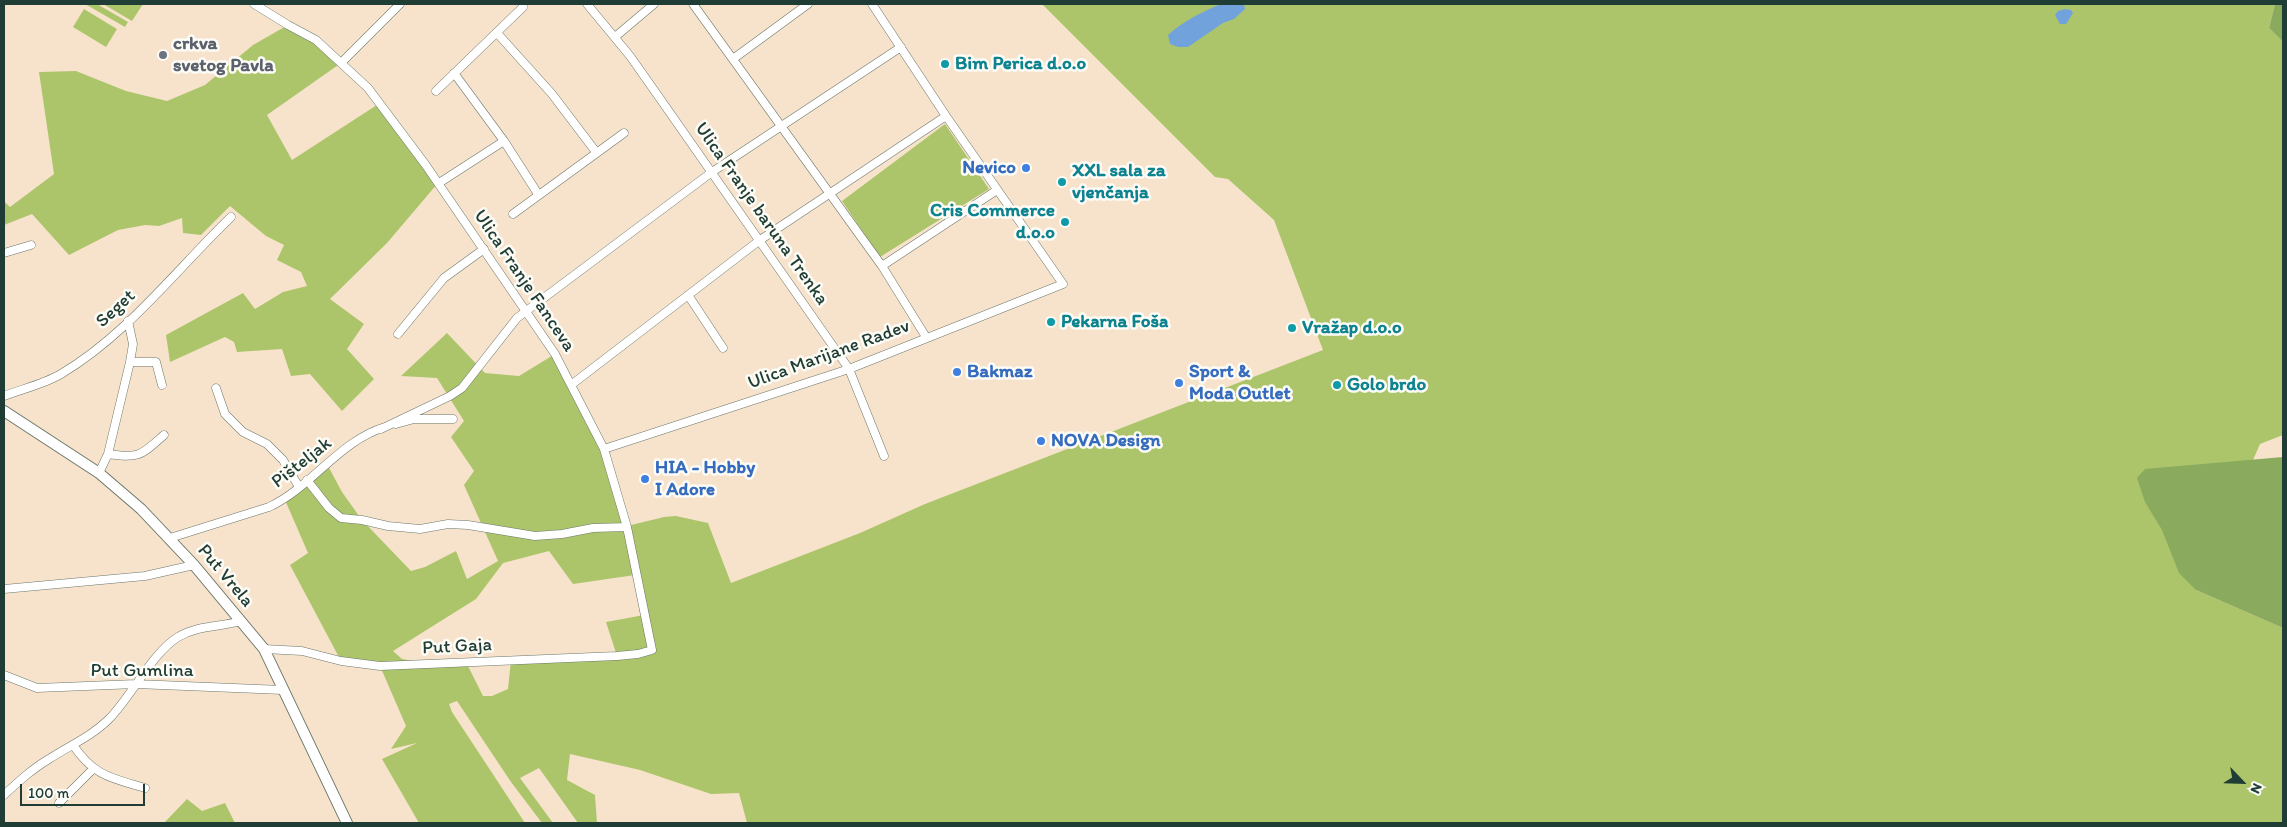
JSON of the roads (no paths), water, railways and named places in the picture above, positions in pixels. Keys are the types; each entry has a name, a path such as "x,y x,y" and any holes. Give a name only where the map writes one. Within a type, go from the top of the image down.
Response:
{"main road":[{"name":"Put Vrela","path":"4,411 99,473 141,508 194,564 264,649 348,823"}],"street":[{"name":"Ulica Franje Fanceva","path":"254,4 316,40 368,88 438,183 555,354 604,448 628,526 652,650"},
{"path":"341,63 400,4"},
{"name":"Ulica Franje baruna Trenka","path":"587,4 615,37 712,172 849,369 884,456"},
{"path":"615,37 654,4"},
{"path":"693,4 882,266 926,337"},
{"path":"872,4 997,190 882,266"},
{"path":"733,59 804,5"},
{"path":"436,91 523,7"},
{"path":"497,33 552,94 596,152"},
{"path":"380,429 450,396 462,388 517,318 712,172 901,47"},
{"path":"454,73 504,141 538,194"},
{"path":"571,385 760,240 946,116"},
{"path":"512,214 624,133"},
{"path":"438,183 504,141"},
{"name":"Ulica Marijane Radev","path":"604,448 849,369 1063,284 997,190"},
{"name":"Seget","path":"4,396 59,375 88,356 172,280 190,256 231,217"},
{"path":"4,253 31,246"},
{"path":"398,334 444,278 484,249"},
{"path":"688,295 723,348"},
{"path":"99,473 108,454 130,362 132,344 128,321"},
{"path":"130,362 156,362 162,385"},
{"path":"216,388 225,414 243,432 267,444 283,460 299,487"},
{"name":"Pišteljak","path":"170,538 285,500 306,480 357,440 380,429 414,419 453,419"},
{"path":"108,454 131,457 143,453 164,435"},
{"path":"306,480 329,508 341,518 388,526 420,529 448,524 468,525 535,536 562,534 593,528 628,526"},
{"path":"4,589 146,576 194,564"},
{"path":"4,795 31,771 73,745 109,719 156,658 178,637 209,625 230,624 241,621"},
{"name":"Put Gaja","path":"264,649 302,651 341,661 380,666 617,656 638,654 652,650"},
{"name":"Put Gumlina","path":"4,675 38,688 136,684 283,690"},
{"path":"73,745 84,762 93,769 116,780 145,788"},
{"path":"59,803 93,769"}],"water":[{"path":"1221,4 1244,4 1245,9 1234,19 1223,23 1188,47 1178,47 1170,44 1168,35 1180,25"},
{"path":"2071,10 2073,13 2066,24 2060,24 2055,15 2058,11"}],"place":[{"name":"crkva svetog Pavla","path":"163,55"},
{"name":"Bim Perica d.o.o","path":"945,64"},
{"name":"Nevico","path":"1026,168"},
{"name":"XXL sala za vjenčanja","path":"1062,182"},
{"name":"Cris Commerce d.o.o","path":"1065,222"},
{"name":"Pekarna Foša","path":"1051,322"},
{"name":"Vražap d.o.o","path":"1292,328"},
{"name":"Bakmaz","path":"957,372"},
{"name":"Sport & Moda Outlet","path":"1179,383"},
{"name":"Golo brdo","path":"1337,385"},
{"name":"NOVA Design","path":"1041,441"},
{"name":"HIA - Hobby I Adore","path":"645,479"}]}
